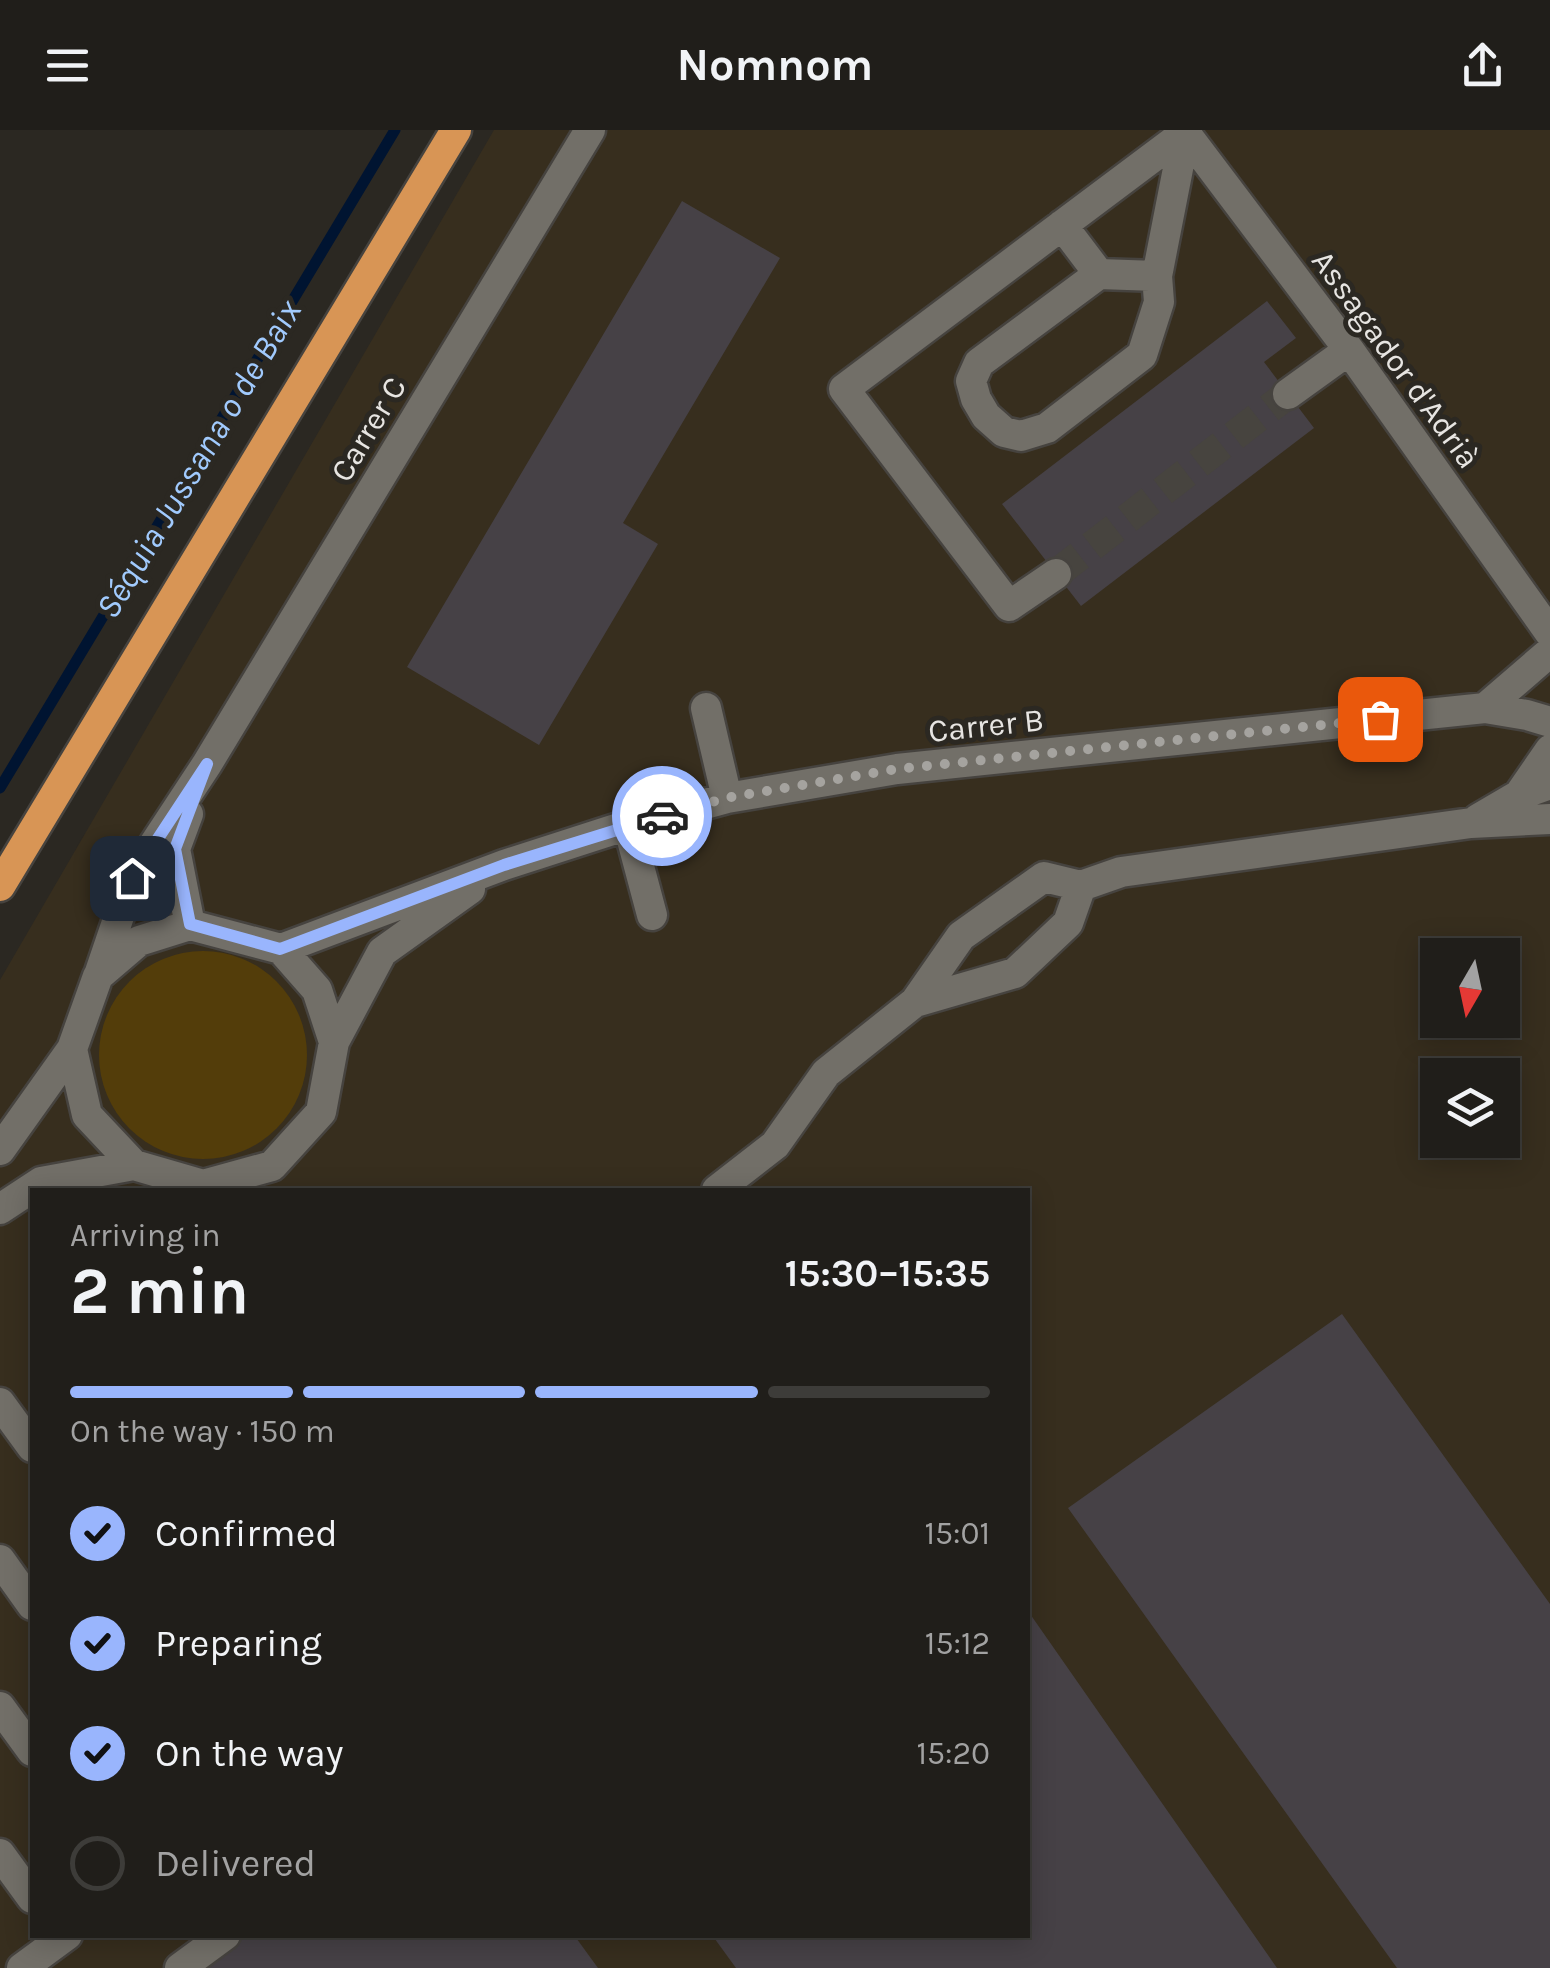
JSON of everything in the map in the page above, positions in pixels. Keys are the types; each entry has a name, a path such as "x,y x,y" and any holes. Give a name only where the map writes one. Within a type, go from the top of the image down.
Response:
{"highway":[{"path":"0,886 456,130"}],"street":[{"name":"Carrer C","path":"98,976 132,878 207,764 590,130"},
{"path":"1056,574 1009,606 844,389 1184,131"},
{"path":"1157,276 1099,274 980,364 972,381 986,416 1004,432 1021,436 1047,428 1142,354 1159,302 1157,276 1184,131"},
{"name":"Assagador d'Adrià","path":"1184,131 1349,350 1550,632"},
{"path":"1062,224 1099,274"},
{"path":"1288,394 1349,350"},
{"path":"1484,708 1550,652"},
{"path":"706,708 726,798"},
{"path":"1484,708 1550,722"},
{"name":"Carrer B","path":"280,949 504,865 726,798 897,769 1484,708"},
{"path":"1519,795 1550,750"},
{"name":"Carrer C","path":"190,924 175,849 207,764"},
{"path":"1470,823 1519,795 1550,784"},
{"path":"719,1188 774,1146 826,1073 915,1002 961,936 1044,878 1080,886 1121,872 1470,823 1549,819"},
{"path":"628,825 652,915"},
{"name":"Carrer B","path":"334,1042 382,952 504,865"},
{"path":"915,1002 1015,973 1068,923 1080,886"},
{"path":"0,1150 72,1049 98,976 139,941 190,924 280,949 317,990 334,1042 321,1112 272,1166 203,1185 134,1165 41,1182 32,1188"},
{"path":"72,1049 87,1115 134,1165"},
{"path":"0,1209 30,1189"},
{"path":"0,1402 30,1444"},
{"path":"0,1560 30,1602"},
{"path":"0,1706 30,1748"},
{"path":"0,1854 30,1895"},
{"path":"22,1968 60,1938"},
{"path":"180,1968 221,1938"}],"shaded area":[{"path":"494,130 1550,130 1550,1968 0,1968 0,980"},
{"path":"203,951 243,959 276,982 299,1015 307,1055 299,1095 276,1128 243,1151 203,1159 163,1151 130,1128 107,1095 99,1055 107,1015 130,982 163,959"}],"building":[{"path":"682,201 780,258 623,523 658,544 539,745 407,667"},
{"path":"1267,301 1296,338 1264,362 1314,428 1081,606 1002,504"},
{"path":"1342,1314 1550,1604 1550,1968 1397,1968 1068,1508"},
{"path":"1030,1614 1277,1968 736,1968 714,1938 1030,1938"},
{"path":"237,1938 576,1938 598,1968 196,1968"}],"waterway":[{"name":"Séquia Jussana o de Baix","path":"0,788 395,130"}],"tunnel":[{"path":"1056,574 1288,394"}],"way so far":[{"path":"662,816 726,798 897,769 1380,719"}],"route":[{"path":"132,878 207,764 175,849 190,924 280,949 504,865 662,816"}]}
